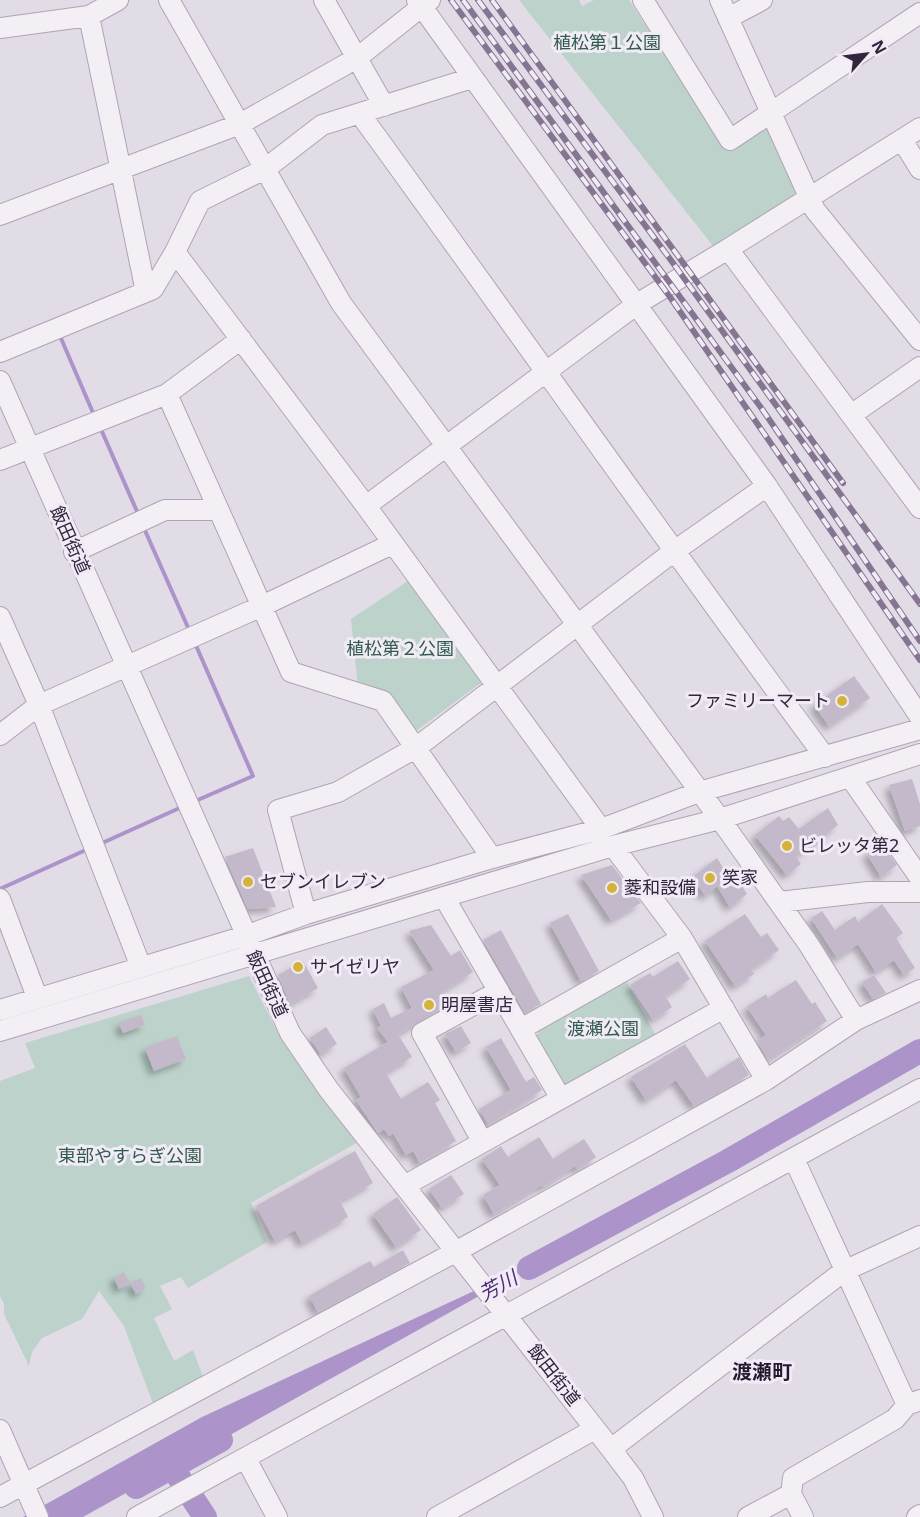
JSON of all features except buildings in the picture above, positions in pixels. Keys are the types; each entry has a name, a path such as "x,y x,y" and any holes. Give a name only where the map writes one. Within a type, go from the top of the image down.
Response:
{"street":[{"path":"0,27 89,16 118,0"},
{"path":"169,0 341,303 720,819 779,902 856,1020"},
{"path":"324,0 384,106"},
{"path":"643,0 730,140 920,13"},
{"path":"720,0 809,200 920,340"},
{"path":"728,18 762,0"},
{"path":"0,215 240,124 357,58 423,2 472,78 767,486 920,717"},
{"path":"89,16 146,292"},
{"path":"0,352 153,289 176,252 200,201 265,169 322,125 472,78"},
{"path":"360,114 549,372 673,552 825,757"},
{"path":"366,506 549,372 637,304 809,200 920,128"},
{"path":"902,140 920,169"},
{"path":"728,249 920,508"},
{"path":"176,252 366,506 601,829"},
{"path":"0,460 167,394 241,339"},
{"path":"851,415 920,367"},
{"name":"飯田街道","path":"0,381 249,945 290,1032 329,1090 633,1478 653,1517"},
{"path":"167,394 260,607 291,672 383,700 492,858"},
{"path":"306,914 278,810 338,792 417,747 673,552 767,486"},
{"path":"74,552 165,510 217,510"},
{"path":"0,735 39,705 260,607 392,544"},
{"path":"0,617 39,705 141,967"},
{"path":"0,1031 249,945 306,914 492,858 601,829 699,792 920,729"},
{"path":"0,1010 141,967 249,945 444,897 613,846 720,819 920,754"},
{"path":"850,777 920,878"},
{"path":"613,846 682,938 766,1080"},
{"path":"779,902 868,892 920,892"},
{"path":"444,897 561,1097"},
{"path":"0,899 37,997"},
{"path":"521,1029 682,938"},
{"path":"0,1497 25,1486 457,1251 766,1080 856,1020 920,990"},
{"path":"482,1141 422,1033 499,991"},
{"path":"404,1186 724,1008"},
{"path":"137,1517 920,1089"},
{"path":"794,1159 844,1271 913,1402 895,1419 793,1478 791,1494 803,1517"},
{"path":"611,1449 844,1271 920,1236"},
{"path":"437,1517 595,1429"},
{"path":"0,1430 38,1517"},
{"path":"246,1459 277,1517"},
{"path":"748,1517 791,1494"}],"green space":[{"name":"植松第１公園","path":"519,0 579,0 582,6 594,0 629,0 726,150 766,123 801,192 713,246"},
{"name":"植松第２公園","path":"408,581 482,682 416,731 358,687 351,619"},
{"name":"東部やすらぎ公園","path":"249,976 279,1035 295,1059 360,1141 251,1203 267,1242 188,1288 181,1277 160,1286 172,1309 154,1318 174,1361 193,1350 205,1382 155,1409 124,1326 99,1291 82,1319 42,1338 32,1352 29,1366 4,1314 4,1304 0,1296 0,1081 35,1068 25,1043"},
{"name":"渡瀬公園","path":"625,979 656,1036 569,1084 561,1084 536,1039 539,1029"}],"shaded area":[{"path":"558,1252 83,1517 23,1517 202,1417"}],"waterway":[{"path":"62,335 60,336 94,415"},
{"path":"100,427 139,516"},
{"path":"143,526 190,632"},
{"path":"193,802 253,776 194,641"},
{"path":"100,844 184,806"},
{"path":"0,889 88,849"},
{"name":"芳川","path":"529,1268 728,1161 920,1051"},
{"name":"芳川","path":"136,1487 221,1440"},
{"path":"174,1470 205,1517"}],"railway":[{"path":"451,0 670,297 920,660"},
{"path":"463,0 762,409 920,641"},
{"path":"478,0 673,263 920,604"},
{"path":"492,0 843,483"}],"place":[{"name":"ファミリーマート","path":"842,701"},
{"name":"ビレッタ第2","path":"787,846"},
{"name":"笑家","path":"710,878"},
{"name":"セブンイレブン","path":"248,882"},
{"name":"菱和設備","path":"612,888"},
{"name":"サイゼリヤ","path":"298,967"},
{"name":"明屋書店","path":"429,1005"}],"district":[{"name":"渡瀬町","path":"762,1372"}]}
